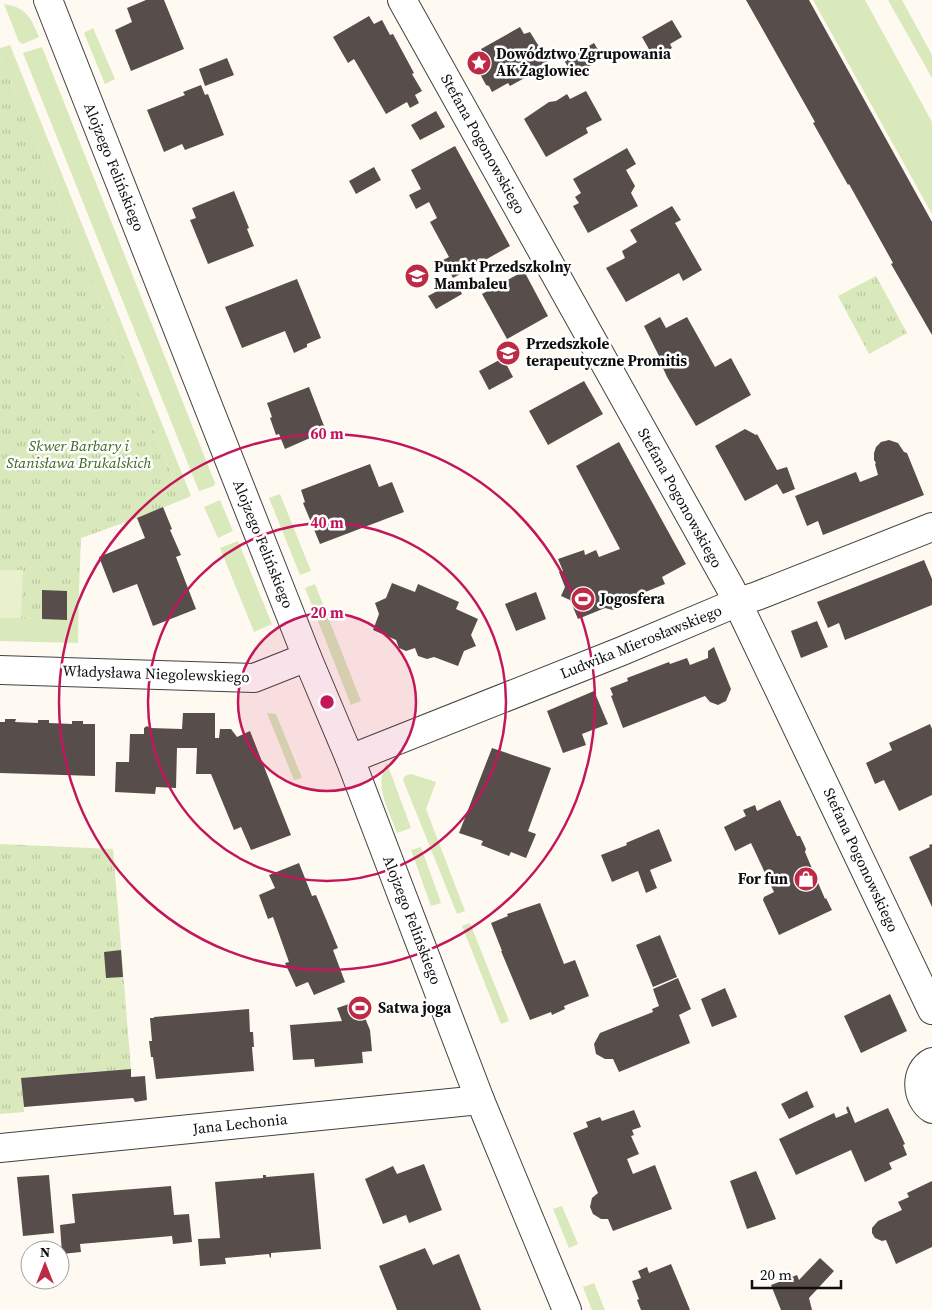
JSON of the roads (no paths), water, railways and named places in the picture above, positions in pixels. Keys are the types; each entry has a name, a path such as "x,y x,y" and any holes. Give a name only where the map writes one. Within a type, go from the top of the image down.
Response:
{"street":[{"name":"Alojzego Felińskiego","path":"48,0 350,760 480,1100 567,1310"},
{"name":"Stefana Pogonowskiego","path":"402,0 738,602 932,1010"},
{"name":"Ludwika Mierosławskiego","path":"350,760 622,651 738,602 932,527"},
{"name":"Władysława Niegolewskiego","path":"0,670 254,678 308,656"},
{"path":"932,1062 926,1065 922,1073 919,1090 926,1104 932,1109"},
{"name":"Jana Lechonia","path":"0,1148 480,1100"}],"place":[{"name":"Dowództwo Zgrupowania AK Żaglowiec","path":"479,63"},
{"name":"Punkt Przedszkolny Mambaleu","path":"417,276"},
{"name":"Przedszkole terapeutyczne Promitis","path":"508,353"},
{"name":"Jogosfera","path":"583,599"},
{"name":"For fun","path":"806,879"},
{"name":"Satwa joga","path":"360,1008"}],"park label":[{"name":"Skwer Barbary i Stanisława Brukalskich","path":"79,454"}]}
